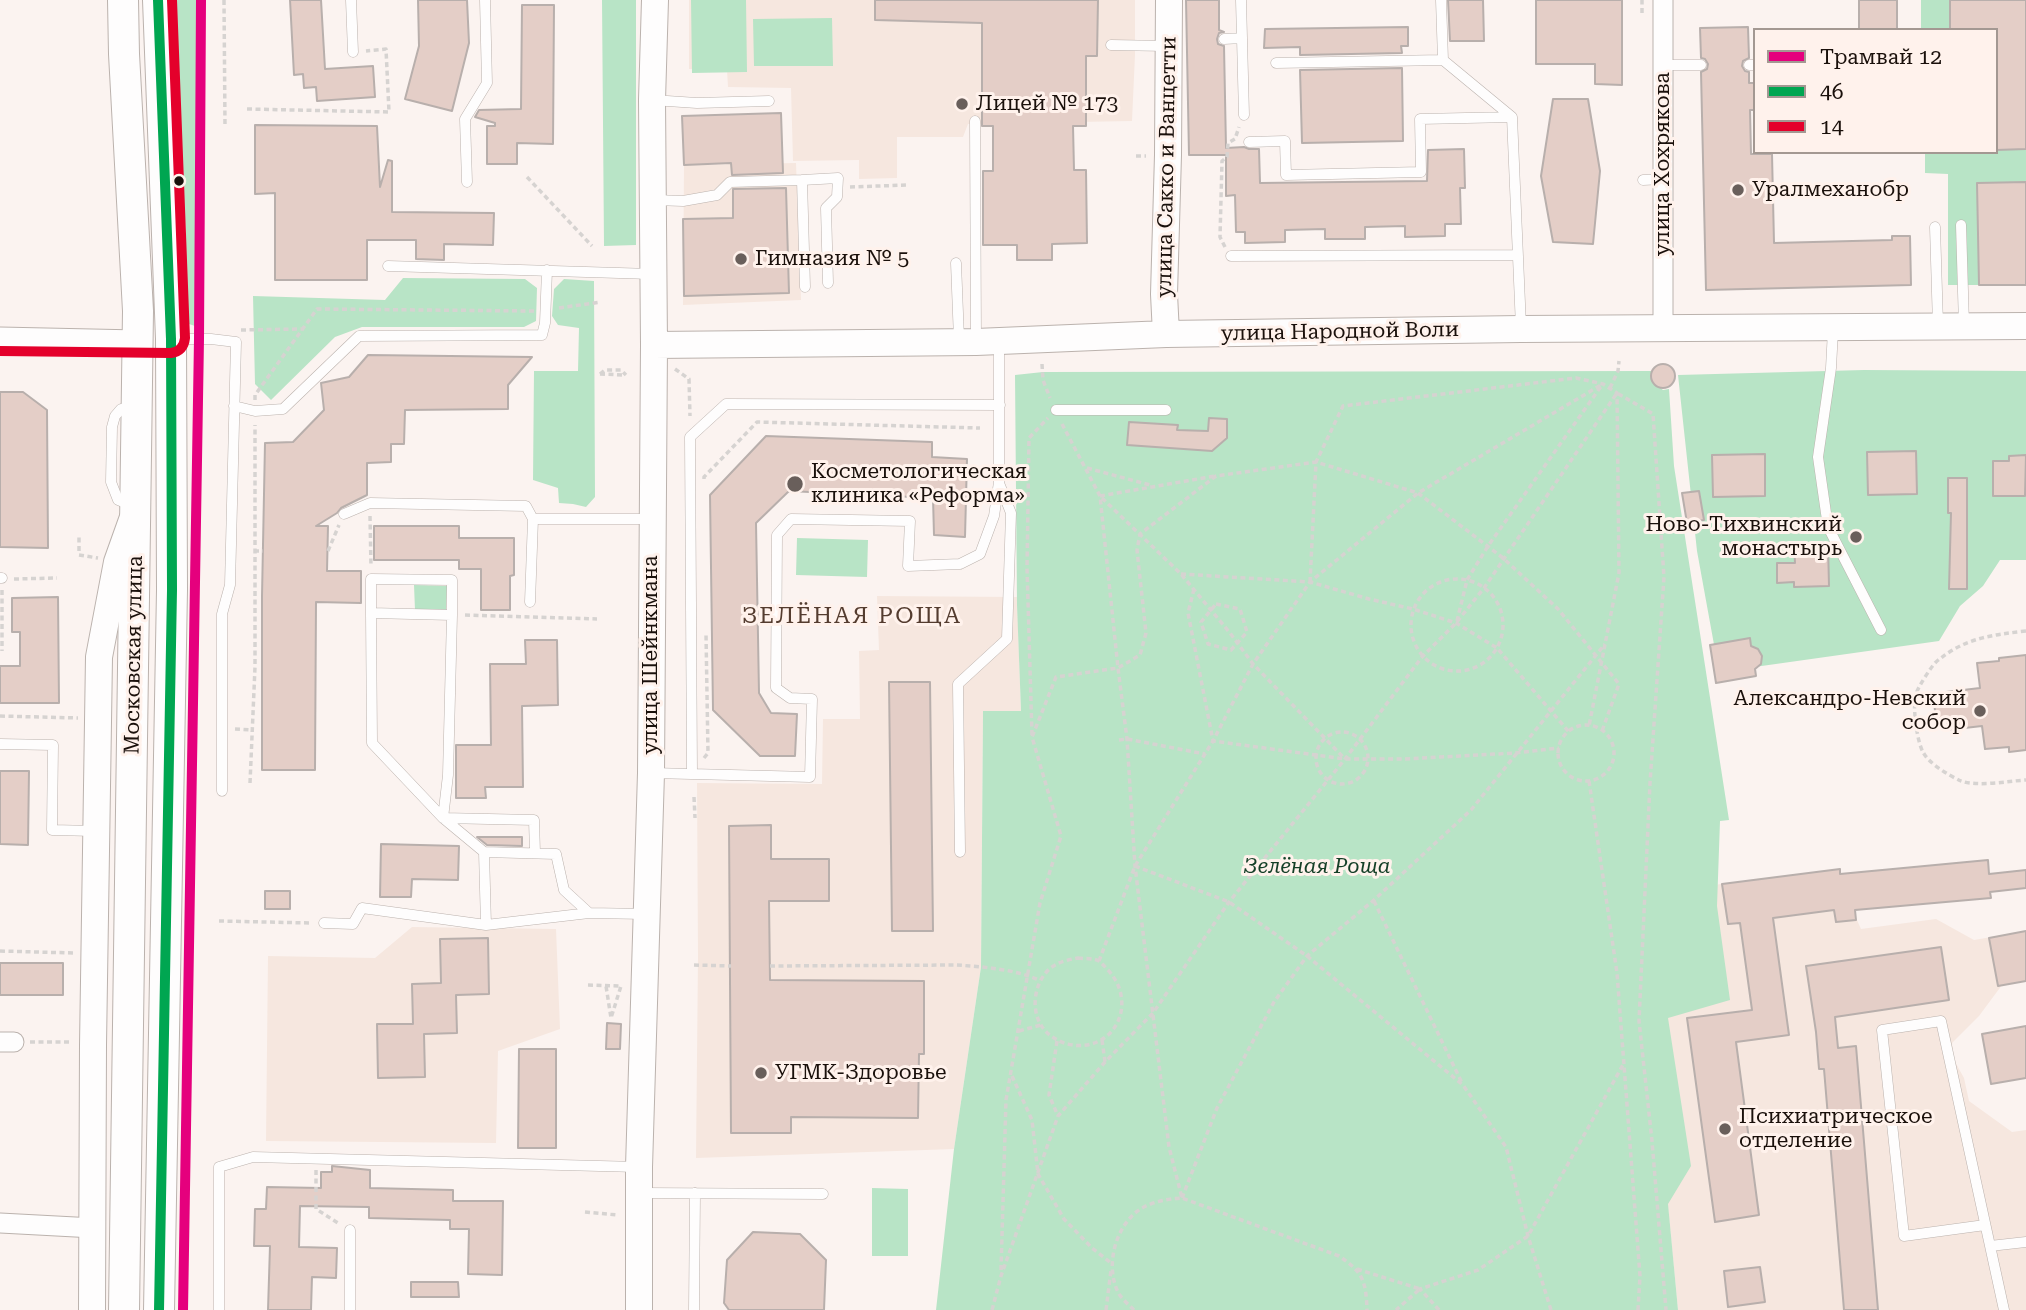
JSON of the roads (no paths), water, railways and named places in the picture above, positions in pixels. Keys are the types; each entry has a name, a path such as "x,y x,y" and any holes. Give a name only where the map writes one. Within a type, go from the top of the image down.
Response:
{"main road":[{"name":"Московская улица","path":"123,0 138,340 124,1310"},
{"name":"Московская улица","path":"158,0 171,339 171,678 159,1310"},
{"path":"138,340 171,339"}],"street":[{"name":"улица Шейнкмана","path":"639,1310 639,1167 651,773 654,345 652,100 655,0"},
{"name":"улица Сакко и Ванцетти","path":"1166,334 1164,295 1173,41 1168,0"},
{"name":"улица Хохрякова","path":"1663,0 1663,329"},
{"name":"улица Народной Воли","path":"654,345 1521,329 2026,326"},
{"path":"0,337 138,340"},
{"name":"Московская улица","path":"92,1310 99,657 117,562 137,508"},
{"path":"0,1223 94,1228"}],"lane":[{"path":"351,0 353,52"},
{"path":"467,182 465,119 487,83 485,0"},
{"path":"1241,0 1244,115"},
{"path":"1441,0 1443,60"},
{"path":"1224,39 1242,38"},
{"path":"1111,45 1173,41"},
{"path":"1276,63 1443,60 1512,117 1521,329"},
{"path":"1663,65 1701,65"},
{"path":"652,100 697,103 769,101"},
{"path":"1249,142 1285,141 1286,175 1420,172 1420,119 1512,117"},
{"path":"975,121 978,341"},
{"path":"653,200 683,201 717,195 730,181 838,178 837,197 826,208 828,283"},
{"path":"1643,180 1663,178"},
{"path":"802,180 805,287"},
{"path":"1951,326 1961,225"},
{"path":"1935,227 1951,326"},
{"path":"1231,256 1516,255"},
{"path":"651,773 810,777 812,699 790,698 776,688 777,535 791,519 910,521 908,566 960,564 980,554 994,516 999,482 1000,405 956,263"},
{"path":"388,266 652,274"},
{"path":"234,406 255,411 283,409 359,335 542,335 545,324 547,270"},
{"path":"1833,327 1831,368 1818,457 1828,527 1881,630"},
{"path":"171,339 236,342 230,585 222,614 222,791"},
{"path":"692,774 690,437 726,404 1000,405"},
{"path":"1056,411 1166,410"},
{"path":"960,852 958,684 1007,639 1011,513 999,482"},
{"path":"344,513 370,503 526,506 533,519 530,602"},
{"path":"533,519 651,519"},
{"path":"443,818 448,775 452,580 371,579 372,743 443,818 484,852 556,854 564,890 589,913"},
{"path":"371,613 452,615"},
{"path":"0,744 53,745 52,830 96,831"},
{"path":"443,818 534,820 535,853"},
{"path":"484,852 486,925"},
{"path":"324,923 353,924 362,908 486,925 589,913 646,914"},
{"path":"1985,1225 1904,1236 1882,1030 1941,1021 2004,1310"},
{"path":"219,1310 219,1167 253,1157 315,1157 639,1167"},
{"path":"640,1193 823,1194"},
{"path":"694,1310 695,1193"},
{"path":"350,1230 350,1310"},
{"path":"1990,1246 2026,1242"}],"tram line":[{"name":"12","path":"183,1310 199,339 201,0"}],"place":[{"name":"Лицей № 173","path":"962,104"},
{"name":"Уралмеханобр","path":"1738,190"},
{"name":"Гимназия № 5","path":"741,259"},
{"name":"Косметологическая клиника «Реформа»","path":"795,484"},
{"name":"Ново-Тихвинский монастырь","path":"1856,537"},
{"name":"Александро-Невский собор","path":"1980,711"},
{"name":"УГМК-Здоровье","path":"761,1073"},
{"name":"Психиатрическое отделение","path":"1725,1129"}],"district":[{"name":"ЗЕЛЁНАЯ РОЩА","path":"852,616"}],"park label":[{"name":"Зелёная Роща","path":"1317,867"}]}
